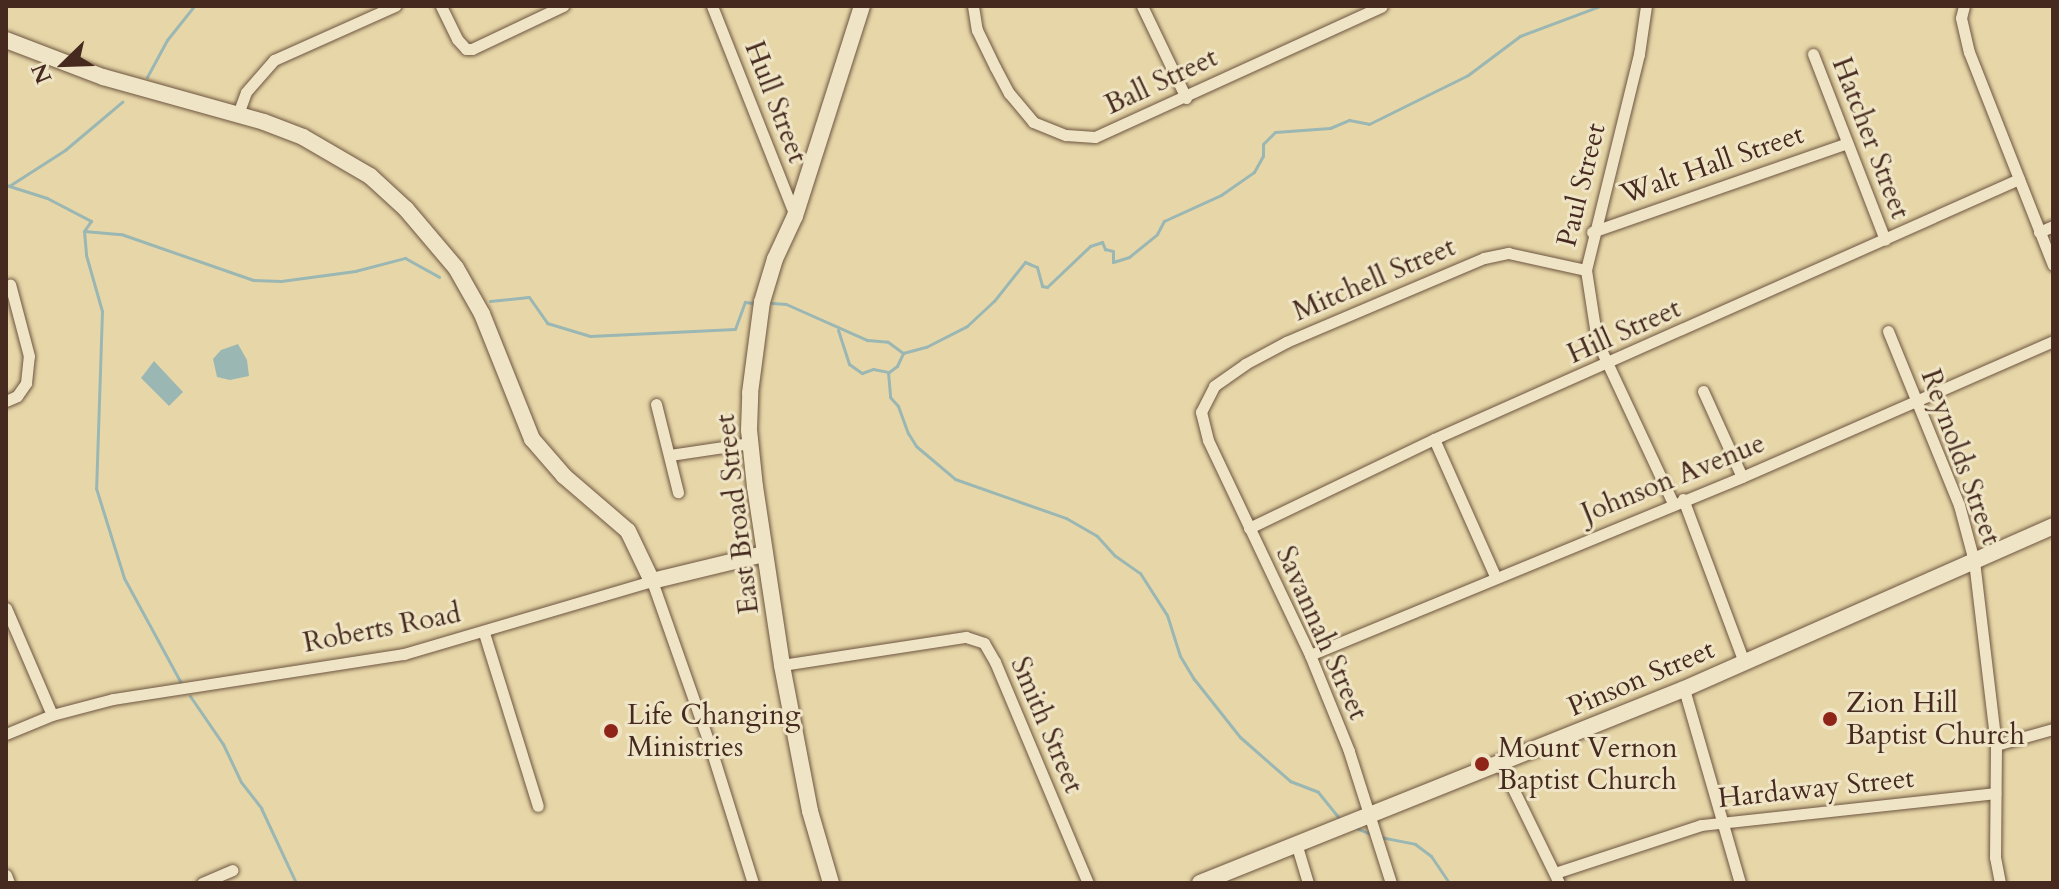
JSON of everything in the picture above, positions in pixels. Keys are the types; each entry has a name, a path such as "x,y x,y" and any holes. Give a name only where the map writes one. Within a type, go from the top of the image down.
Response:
{"street":[{"path":"238,114 246,92 274,60 395,6"},
{"path":"441,6 457,39 466,49 472,49 490,44 563,6"},
{"name":"Hull Street","path":"712,6 795,216"},
{"name":"East Broad Street","path":"831,883 810,811 782,665 750,443 750,393 761,304 775,259 795,216 862,6"},
{"name":"Ball Street","path":"973,6 977,30 995,67 1009,93 1033,122 1066,135 1095,137 1382,6"},
{"path":"1142,6 1186,98"},
{"name":"Paul Street","path":"1646,6 1639,54 1592,232 1586,270 1592,320 1609,364 1678,501 1744,662"},
{"path":"1964,6 1961,21 1969,52 2053,265"},
{"path":"6,40 103,77 238,114 303,137 370,176 438,243 482,314 532,439 564,476 628,531 652,581 710,746 753,883"},
{"name":"Hatcher Street","path":"1813,54 1885,240"},
{"name":"Walt Hall Street","path":"1592,232 1847,143"},
{"name":"Hill Street","path":"1249,528 1434,439 1609,364 2019,179"},
{"path":"2039,232 2053,226"},
{"name":"Mitchell Street","path":"1202,407 1214,386 1226,376 1286,342 1484,258 1508,253 1586,270"},
{"path":"6,401 17,396 28,371 25,334 10,284"},
{"name":"Reynolds Street","path":"1888,331 1959,505 1974,561 1996,745 1995,857 2000,883"},
{"name":"Johnson Avenue","path":"1310,655 1495,576 1742,477 2053,341"},
{"path":"1703,391 1742,477"},
{"path":"656,404 678,492"},
{"name":"Savannah Street","path":"1202,407 1208,440 1310,655 1391,883"},
{"path":"1434,439 1495,576"},
{"path":"670,455 750,443"},
{"name":"Pinson Street","path":"1200,883 1684,689 2053,526"},
{"name":"Roberts Road","path":"6,734 52,715 113,699 404,654 484,633 652,581 764,554"},
{"path":"6,608 52,715"},
{"path":"484,633 538,806"},
{"name":"Smith Street","path":"782,665 966,637 984,643 995,662 1088,883"},
{"path":"1684,689 1740,883"},
{"path":"1996,745 2053,729"},
{"path":"1501,764 1557,878"},
{"name":"Hardaway Street","path":"1557,878 1683,830 1995,793"},
{"path":"1296,843 1308,883"},
{"path":"202,883 232,870"},
{"path":"6,875 9,883"}],"water":[{"path":"238,344 247,360 249,376 230,380 217,377 213,359 221,350"},
{"path":"154,361 183,392 169,406 141,378"}],"waterway":[{"path":"147,77 167,40 194,6"},
{"path":"772,303 786,304 867,340 888,342 903,353 926,347 967,326 994,301 1025,262 1037,267 1042,286 1047,287 1090,246 1102,242 1105,249 1113,251 1113,262 1129,257 1157,234 1164,221 1221,195 1254,172 1263,156 1263,144 1275,132 1330,128 1349,120 1369,124 1468,75 1520,36 1600,6"},
{"path":"9,186 65,150 122,102"},
{"path":"6,185 47,198 91,221 84,231 86,255 102,311 96,488 124,578 181,683"},
{"path":"84,231 121,234 253,280 281,281 355,271 405,258 439,277"},
{"path":"490,301 529,297 547,323 590,336 735,329 745,302 753,303"},
{"path":"838,330 849,364 862,373 873,369 888,372 890,397 898,406 916,446 955,479 1066,518 1097,536 1114,555 1140,573 1167,615 1180,656 1194,679 1240,737 1290,781 1318,792 1340,819"},
{"path":"889,372 897,366 903,353"},
{"path":"190,696 223,744 241,782 261,808 296,883"},
{"path":"1354,827 1373,835"},
{"path":"1380,837 1415,844 1431,856 1449,883"}],"place":[{"name":"Zion Hill Baptist Church","path":"1830,719"},
{"name":"Life Changing Ministries","path":"611,731"},
{"name":"Mount Vernon Baptist Church","path":"1482,764"}]}
